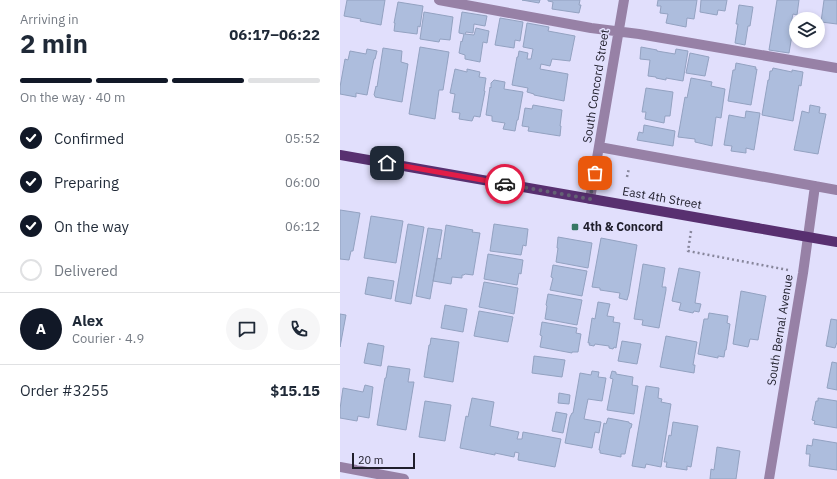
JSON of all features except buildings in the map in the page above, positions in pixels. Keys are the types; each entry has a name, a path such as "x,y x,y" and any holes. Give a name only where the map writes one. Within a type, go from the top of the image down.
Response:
{"main road":[{"name":"East 4th Street","path":"340,155 837,242"}],"street":[{"path":"439,0 591,28 618,31 837,68"},
{"name":"South Concord Street","path":"590,199 624,0"},
{"path":"599,147 837,190"},
{"name":"South Bernal Avenue","path":"769,479 803,273 815,186"},
{"path":"340,467 404,479"}],"path":[{"path":"627,176 629,168"},
{"path":"688,251 803,273"}],"way so far":[{"path":"505,184 590,199 595,173"}],"place":[{"name":"4th & Concord","path":"575,227"}],"route":[{"path":"387,163 505,184"}]}
